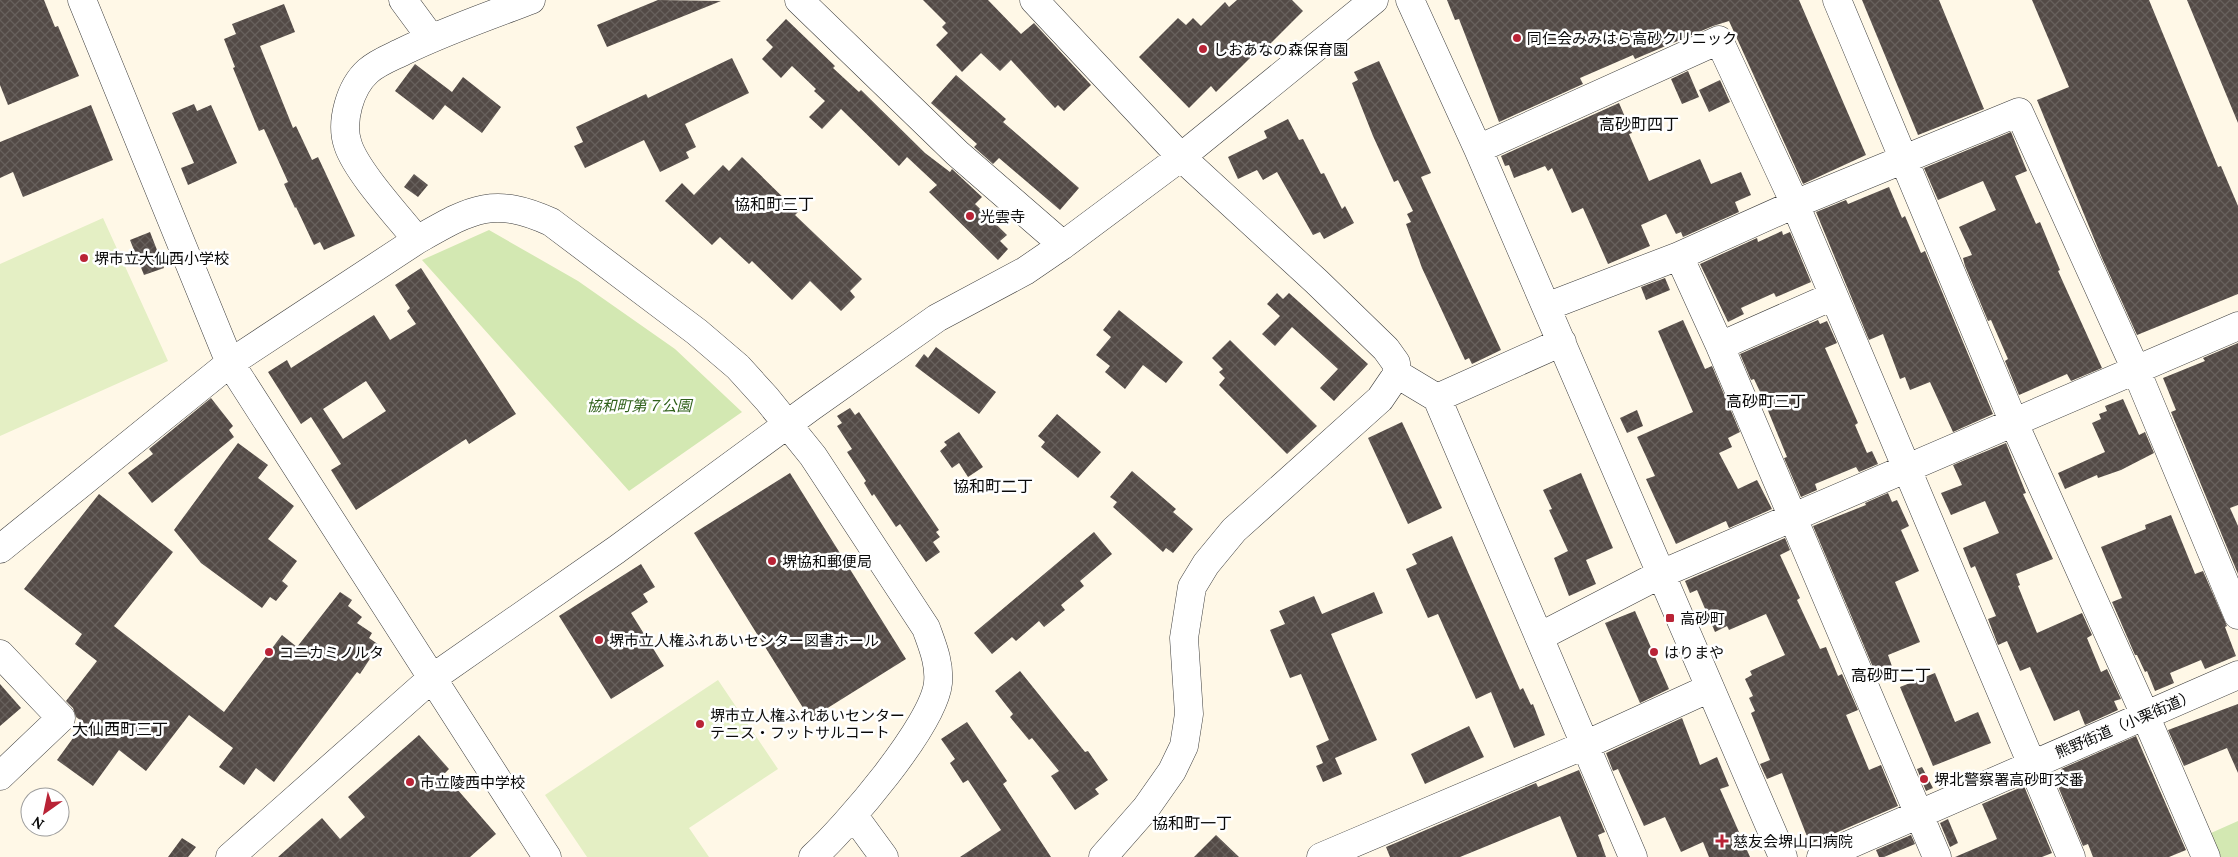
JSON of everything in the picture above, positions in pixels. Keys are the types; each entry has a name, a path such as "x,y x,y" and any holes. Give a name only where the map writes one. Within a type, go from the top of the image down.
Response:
{"street":[{"path":"82,0 230,363 547,857"},
{"path":"403,0 431,38"},
{"path":"417,240 354,159 347,143 345,127 349,106 356,86 367,72 382,61 431,38 531,0"},
{"path":"799,0 957,153 1063,246"},
{"path":"1410,0 1478,149 1783,857"},
{"path":"1837,0 1902,160 2014,422 2145,715 2206,857"},
{"path":"1044,3 1181,157 1317,282 1386,349 1396,363 1397,374 1380,399 1234,530 1206,564 1192,587 1184,638 1189,714 1184,746 1172,771 1113,853"},
{"path":"230,857 431,679 616,550 937,318 1024,271 1063,246 1181,157 1360,4"},
{"path":"1478,149 1719,40 1795,204 2071,857"},
{"path":"1546,307 1679,256 1795,204 2019,112 2136,370 2238,615"},
{"path":"0,549 230,363 417,240 446,223 483,208 501,207 528,211 551,222 697,332 738,367 788,424 813,456 926,628 936,655 938,683 930,710 896,760 854,816 813,857"},
{"path":"1679,256 1720,346 1937,857"},
{"path":"1720,346 1833,296"},
{"path":"1539,637 1661,574 2238,326"},
{"path":"1437,398 1562,342"},
{"path":"1397,374 1437,398 1633,857"},
{"path":"0,654 61,718 0,776"},
{"name":"熊野街道（小栗街道）","path":"1821,857 2238,675"},
{"path":"1327,856 1585,745 1710,688"},
{"path":"854,816 884,857"}],"green space":[{"path":"103,218 168,361 0,436 0,264"},
{"name":"協和町第７公園","path":"489,230 578,281 675,349 742,412 629,491 422,260"},
{"name":"堺市立人権ふれあいセンター テニス・フットサルコート","path":"718,680 778,769 689,828 709,857 587,857 545,795"},
{"path":"2238,821 2238,857 2221,857 2211,833"}],"building":[{"path":"0,0 44,0 55,27 58,26 79,76 8,105 0,85"},
{"path":"658,0 721,1 607,47 597,25"},
{"path":"923,0 988,0 1021,34 1034,23 1091,85 1064,111 1058,105 1055,108 1011,60 1000,71 981,53 962,72 936,45 948,33 942,27 946,23"},
{"path":"1237,0 1292,0 1303,11 1266,48 1263,45 1216,92 1211,86 1189,108 1139,57 1178,18 1186,25 1193,18 1201,26 1225,2 1229,7"},
{"path":"1447,0 1799,0 1866,155 1803,184 1729,21 1635,59 1633,55 1580,78 1583,84 1499,122 1459,19 1455,20"},
{"path":"1862,0 1939,0 1984,109 1918,135"},
{"path":"2032,0 2149,0 2218,167 2221,166 2238,206 2238,294 2137,335 2102,258 2037,100 2069,87"},
{"path":"2187,0 2238,0 2238,123"},
{"path":"284,4 295,32 260,46 293,128 296,126 312,160 318,157 355,236 324,250 320,242 314,245 295,208 284,184 288,182 264,129 259,131 233,68 235,67 224,39 236,34 232,24"},
{"path":"786,19 835,66 833,68 859,92 861,90 925,153 950,172 952,169 982,197 975,204 1007,235 1000,241 1008,249 998,260 929,192 937,185 907,157 899,166 841,109 822,129 809,117 825,101 814,91 816,89 792,66 781,78 762,59 773,47 766,40"},
{"path":"732,58 749,93 685,124 696,147 686,152 689,158 660,172 644,140 585,168 574,146 583,142 576,127 646,94 648,98"},
{"path":"1379,61 1431,173 1421,177 1501,350 1472,364 1469,358 1465,360 1422,268 1406,224 1411,222 1407,214 1413,211 1398,180 1394,182 1352,83 1358,80 1354,72"},
{"path":"415,64 452,92 463,77 501,107 482,133 445,105 433,120 395,91"},
{"path":"1688,71 1699,97 1682,104 1671,79"},
{"path":"956,75 1006,119 1003,122 1079,188 1060,210 999,158 993,164 974,147 977,144 931,103"},
{"path":"1720,80 1730,102 1709,112 1699,90"},
{"path":"1619,103 1632,133 1629,134 1649,181 1700,159 1711,184 1741,172 1751,195 1735,202 1739,212 1683,237 1681,232 1676,234 1666,214 1641,225 1650,246 1608,264 1583,208 1572,213 1552,168 1548,171 1545,166 1514,178 1509,165 1505,166 1501,156"},
{"path":"194,104 197,111 211,105 237,163 188,185 181,168 194,163 172,113"},
{"path":"91,105 113,160 23,197 13,172 0,178 0,142"},
{"path":"1288,119 1299,140 1303,139 1321,174 1324,173 1342,209 1345,206 1354,223 1324,239 1320,232 1313,235 1277,172 1263,180 1257,170 1238,179 1228,157 1267,138 1264,131"},
{"path":"2011,132 2027,171 2015,176 2036,224 2040,222 2060,270 2058,271 2102,368 2071,381 2067,374 2019,395 2005,361 2008,359 1991,320 1988,321 1965,266 1963,258 1972,255 1959,227 1996,210 1983,181 1938,200 1924,168"},
{"path":"742,157 798,212 795,215 862,279 850,291 855,297 841,311 810,281 792,300 752,261 749,264 720,237 712,245 665,201 682,183 694,195 723,165 729,171"},
{"path":"414,174 428,185 418,197 404,187"},
{"path":"1889,187 1902,218 1905,216 1921,253 1925,251 1993,414 1953,432 1930,382 1910,390 1905,377 1900,379 1883,334 1869,340 1816,212 1846,200 1848,204"},
{"path":"1782,231 1783,235 1790,232 1811,282 1776,297 1774,293 1741,308 1744,314 1728,322 1700,264 1757,238 1758,242"},
{"path":"150,232 164,268 144,275 130,240"},
{"path":"421,268 516,414 469,444 466,439 356,510 331,470 341,464 311,417 301,424 268,372 287,360 291,368 374,315 390,340 416,324 407,311 410,308 395,285","holes":["366,381 386,411 343,439 323,409"]},
{"path":"1665,278 1670,290 1646,300 1641,287"},
{"path":"1277,293 1283,299 1289,293 1368,364 1334,401 1320,388 1338,369 1292,327 1275,346 1262,334 1280,316 1267,304"},
{"path":"1119,310 1183,362 1166,383 1143,365 1125,389 1105,372 1110,366 1096,355 1111,337 1103,330"},
{"path":"1683,320 1705,369 1712,366 1740,432 1728,438 1732,447 1719,453 1738,489 1757,480 1772,509 1729,528 1726,521 1676,544 1646,479 1655,476 1637,437 1693,412 1658,331"},
{"path":"1818,320 1820,324 1827,321 1837,343 1825,348 1858,423 1855,425 1867,453 1872,451 1878,464 1859,472 1856,467 1815,484 1817,490 1801,497 1784,458 1787,457 1762,396 1754,379 1751,380 1740,354"},
{"path":"1230,340 1317,426 1287,454 1219,385 1225,378 1219,372 1223,369 1212,358"},
{"path":"2238,343 2238,505 2230,508 2238,526 2238,574 2171,412 2176,410 2163,378 2205,361 2203,358"},
{"path":"936,347 996,392 979,414 915,366 924,354 928,358"},
{"path":"211,398 233,426 229,430 234,437 152,503 128,473 153,454 149,449"},
{"path":"2123,399 2139,435 2145,432 2154,453 2121,470 2098,478 2097,475 2065,489 2058,473 2105,452 2092,423 2101,419 2099,414 2107,411 2105,406"},
{"path":"850,408 855,415 859,412 939,530 936,532 940,537 933,542 940,552 926,562 900,524 896,527 874,494 872,496 864,483 866,481 847,452 852,449 837,426 842,423 837,416"},
{"path":"1637,410 1643,426 1627,433 1620,418"},
{"path":"1057,414 1101,452 1078,478 1041,447 1045,442 1038,436"},
{"path":"1402,422 1442,508 1408,524 1368,438"},
{"path":"959,432 983,467 968,477 959,463 952,468 940,451 947,445 944,442"},
{"path":"238,443 268,465 258,478 294,506 268,539 297,561 282,581 288,586 276,601 270,597 262,608 201,563 174,530"},
{"path":"2006,443 2026,493 2023,494 2053,559 2016,574 2020,585 2018,586 2037,633 2082,613 2092,635 2087,638 2101,672 2107,669 2121,699 2114,701 2118,710 2085,725 2079,710 2054,721 2030,667 2020,671 2007,641 1998,645 1988,619 1996,616 1975,566 1971,568 1963,548 1999,533 1985,501 1951,515 1941,493 1962,485 1953,465"},
{"path":"1132,471 1176,509 1173,512 1193,529 1173,553 1166,548 1163,552 1113,507 1117,502 1110,497"},
{"path":"790,473 906,659 810,719 694,533"},
{"path":"1581,473 1613,548 1586,560 1596,584 1569,596 1554,558 1568,551 1549,510 1552,509 1543,490"},
{"path":"1888,493 1892,502 1897,500 1909,526 1901,530 1919,571 1895,582 1920,642 1888,655 1894,672 1878,679 1813,526 1866,505 1865,503"},
{"path":"99,494 173,552 114,626 224,712 282,635 297,647 340,592 352,600 348,606 362,617 357,623 372,633 369,638 379,645 360,674 357,672 274,782 256,768 244,785 219,767 233,748 189,715 146,771 119,750 93,786 57,760 84,723 76,717 73,708 66,701 97,661 75,644 82,634 24,589"},
{"path":"2171,515 2195,574 2203,571 2227,626 2225,627 2236,656 2205,669 2201,660 2170,673 2174,683 2155,691 2147,671 2145,672 2137,655 2135,655 2112,602 2122,598 2101,547 2146,529 2145,525"},
{"path":"1094,532 1112,554 1080,581 1084,586 1061,605 1065,610 1044,627 1039,621 1016,641 1012,637 992,654 974,633"},
{"path":"1452,536 1520,690 1523,688 1531,705 1533,704 1545,735 1514,748 1491,692 1476,699 1438,614 1428,618 1406,569 1417,564 1412,554"},
{"path":"1785,538 1790,550 1780,555 1800,598 1797,600 1820,649 1826,647 1838,676 1842,674 1858,710 1846,715 1869,770 1881,765 1898,806 1810,844 1782,773 1767,779 1760,764 1770,760 1751,713 1755,711 1749,698 1753,696 1745,679 1752,675 1750,671 1785,655 1766,614 1729,630 1727,626 1715,632 1697,590 1690,593 1685,581"},
{"path":"641,564 655,587 643,594 648,602 631,613 664,666 611,699 559,616"},
{"path":"1374,592 1383,613 1331,634 1377,740 1335,758 1342,774 1323,782 1316,766 1323,763 1316,746 1329,740 1301,674 1290,678 1270,630 1285,624 1279,611 1314,596 1322,614"},
{"path":"1635,611 1669,689 1640,703 1605,623"},
{"path":"1020,671 1085,752 1088,751 1108,780 1095,789 1099,794 1075,810 1051,776 1059,771 1032,738 1029,740 1010,717 1013,714 995,691"},
{"path":"1935,673 1955,722 1978,712 1991,743 1933,766 1900,687"},
{"path":"0,684 21,708 0,726"},
{"path":"2238,704 2238,773 2227,748 2184,766 2168,730"},
{"path":"1682,718 1700,765 1717,757 1729,786 1720,789 1750,857 1709,857 1703,842 1681,852 1665,817 1644,826 1618,769 1613,771 1606,753"},
{"path":"967,722 1007,781 1003,784 1051,857 960,857 1001,830 968,780 963,783 950,763 955,759 941,739"},
{"path":"1469,726 1484,757 1425,784 1411,754"},
{"name":"市立陵西中学校","path":"419,735 449,769 444,774 496,834 470,857 278,857 322,818 340,839 365,817 348,797"},
{"path":"2136,736 2186,850 2169,857 2093,857 2088,844 2083,846 2057,784 2065,781 2061,769"},
{"path":"1922,767 1933,788 1926,791 1917,769"},
{"path":"1579,770 1605,832 1598,835 1606,857 1577,857 1560,816 1460,857 1390,857 1386,847 1536,783 1538,787"},
{"path":"2024,786 2052,853 2042,857 1955,857 1997,839 1982,804"},
{"path":"1948,819 1958,843 1950,847 1940,823"},
{"path":"1216,835 1239,857 1194,857"},
{"path":"1911,835 1915,844 1884,857 1879,857 1876,850"},
{"path":"182,838 196,847 188,857 168,857"}],"place":[{"name":"同仁会みみはら高砂クリニック","path":"1517,38"},
{"name":"しおあなの森保育園","path":"1203,49"},
{"name":"光雲寺","path":"970,216"},
{"name":"堺市立大仙西小学校","path":"84,258"},
{"name":"堺協和郵便局","path":"772,561"},
{"name":"高砂町","path":"1670,618"},
{"name":"堺市立人権ふれあいセンター図書ホール","path":"599,640"},
{"name":"コニカミノルタ","path":"269,652"},
{"name":"はりまや","path":"1654,652"},
{"name":"堺市立人権ふれあいセンター テニス・フットサルコート","path":"700,724"},
{"name":"堺北警察署高砂町交番","path":"1924,779"},
{"name":"市立陵西中学校","path":"410,782"},
{"name":"慈友会堺山口病院","path":"1722,841"}],"district":[{"name":"高砂町四丁","path":"1639,124"},
{"name":"協和町三丁","path":"774,204"},
{"name":"高砂町三丁","path":"1766,401"},
{"name":"協和町二丁","path":"993,486"},
{"name":"高砂町二丁","path":"1891,675"},
{"name":"大仙西町三丁","path":"120,729"},
{"name":"協和町一丁","path":"1192,823"}]}
